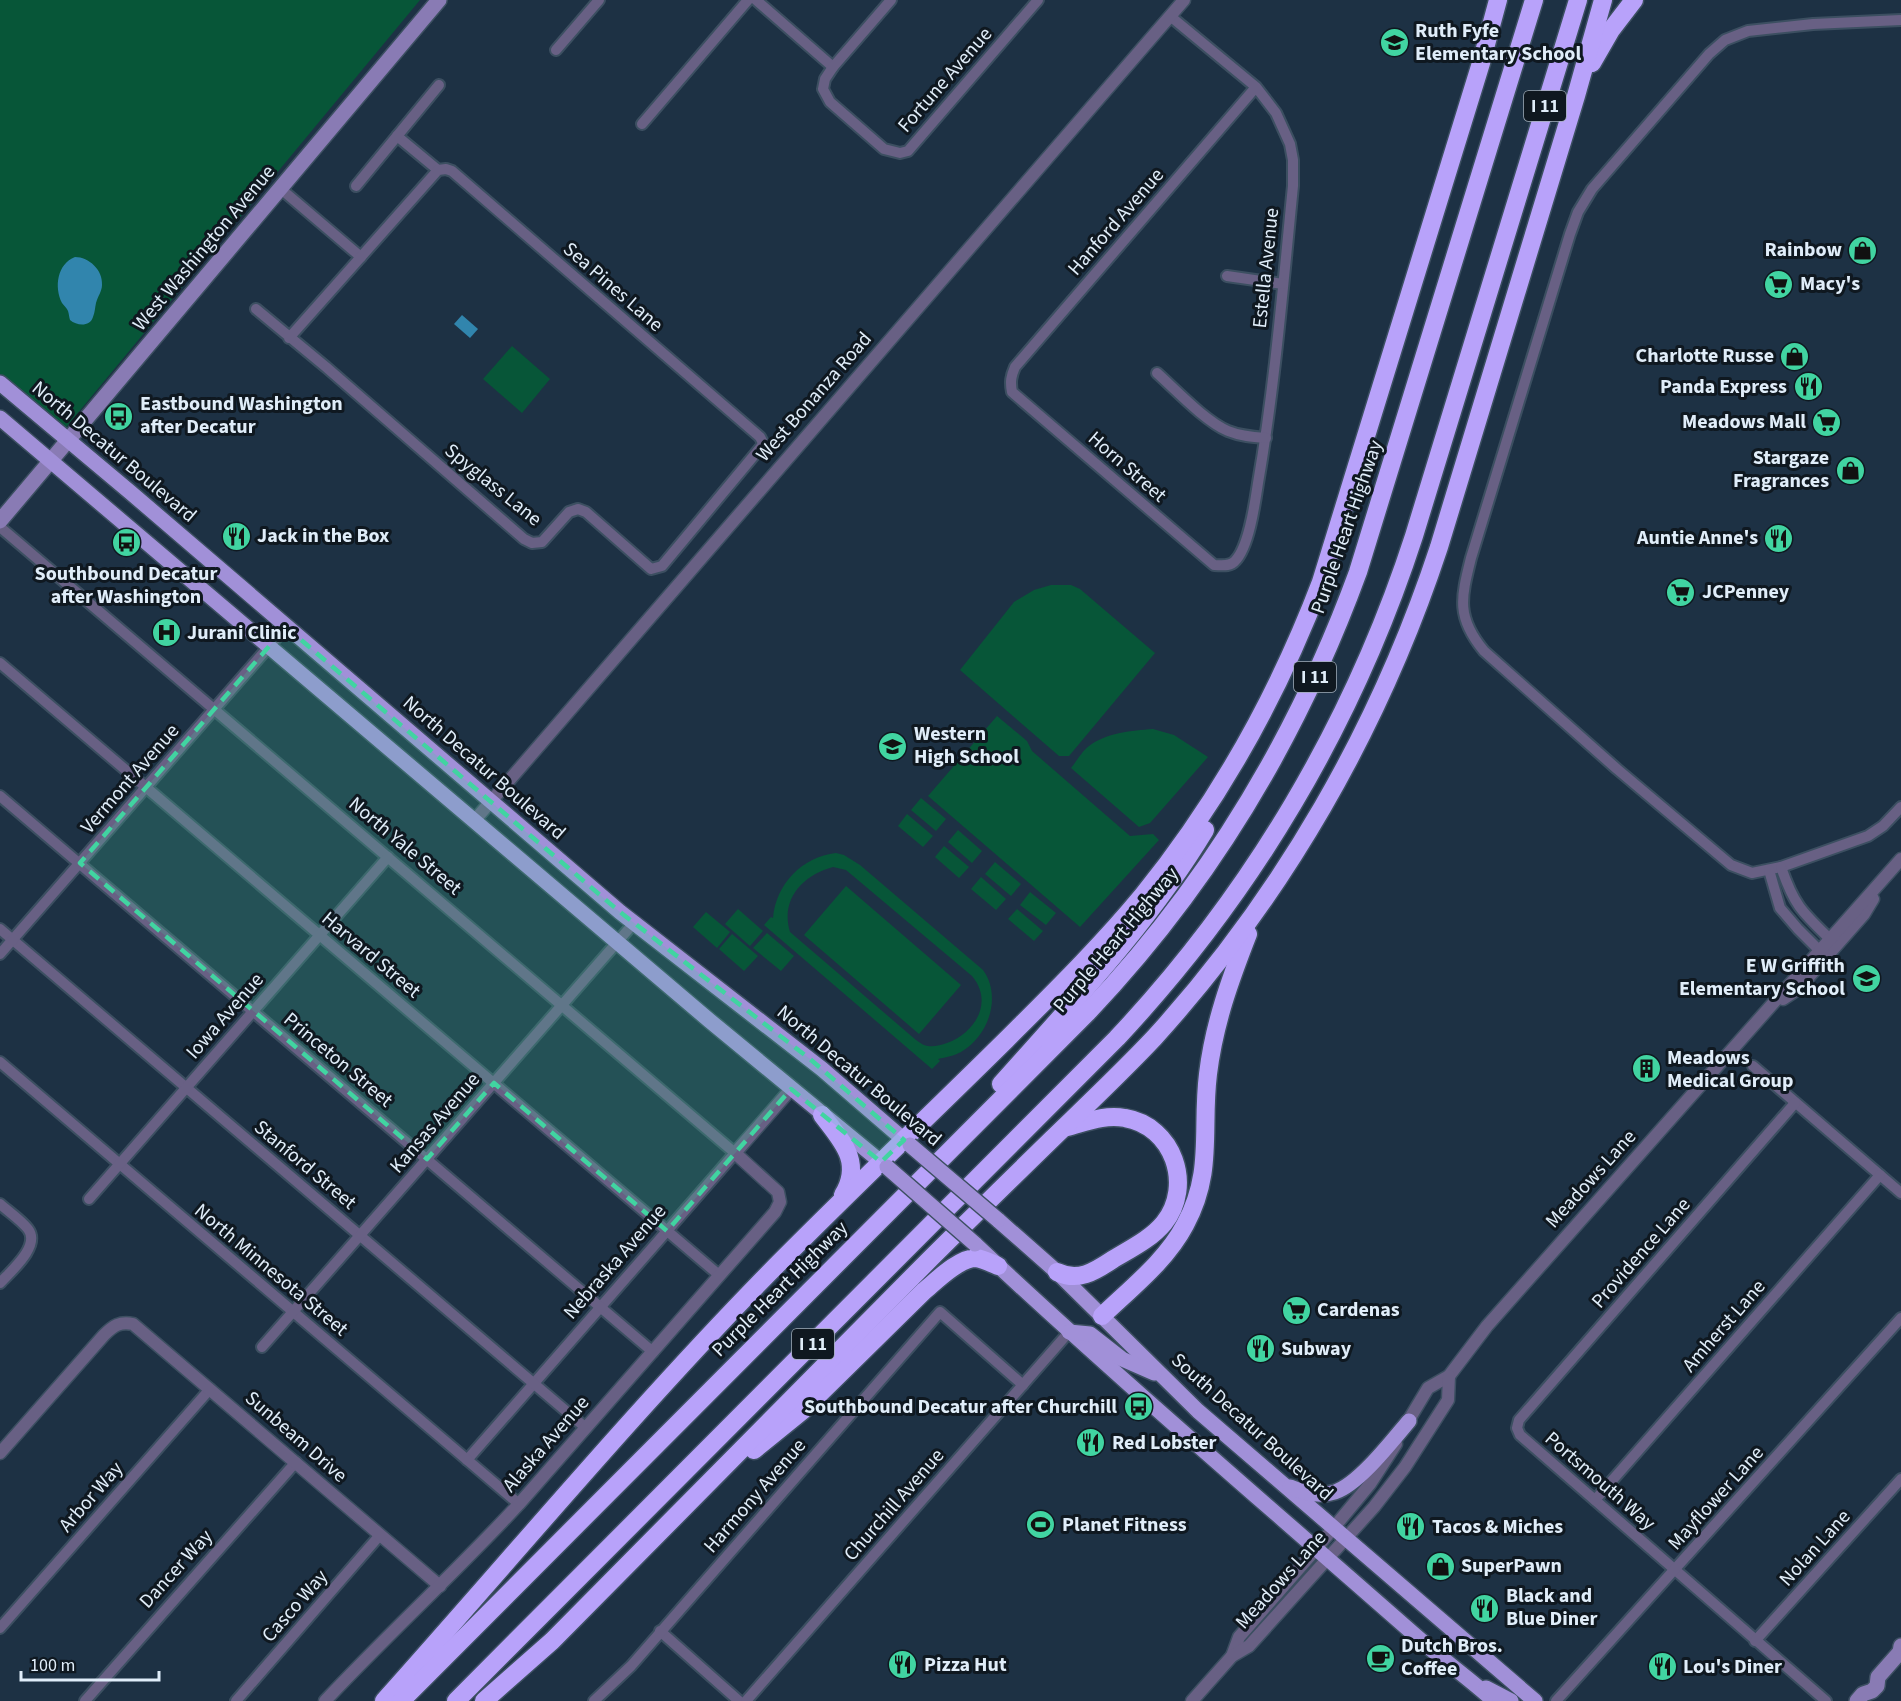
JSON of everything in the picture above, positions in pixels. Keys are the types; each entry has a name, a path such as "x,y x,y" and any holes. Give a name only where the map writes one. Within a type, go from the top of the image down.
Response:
{"highway":[{"path":"384,1701 671,1376 840,1200 884,1165 1115,927 1184,841 1226,777 1294,648 1324,573 1481,63 1498,0"},
{"path":"1481,63 1504,0"},
{"name":"Purple Heart Highway","path":"401,1701 1063,1038 1126,969 1174,911 1237,821 1276,755 1324,657 1361,563 1534,0"},
{"name":"I 11","path":"456,1701 1117,1038 1189,955 1254,867 1298,797 1338,724 1398,585 1578,0"},
{"path":"484,1701 552,1641 827,1362 1121,1072 1173,1016 1216,964 1257,910 1295,854 1370,721 1410,627 1441,539 1603,0"},
{"path":"1576,96 1604,42 1634,0"},
{"path":"872,1228 1099,973 1143,920 1210,822 1237,773 1247,741"},
{"path":"1102,1316 1170,1248 1185,1225 1197,1198 1204,1167 1206,1089 1212,1045 1228,984 1257,910"},
{"path":"822,1115 843,1144 851,1160 850,1183 840,1200"},
{"path":"1057,1272 1074,1277 1088,1274 1152,1235 1163,1225 1171,1212 1178,1185 1176,1165 1168,1146 1155,1131 1142,1123 1124,1117 1109,1117 1063,1129"},
{"path":"698,1495 792,1420 946,1272 970,1259 981,1259 998,1266"}],"main road":[{"name":"West Washington Avenue","path":"0,521 439,0"},
{"name":"North Decatur Boulevard","path":"0,383 634,923 816,1064 947,1177"},
{"path":"0,418 617,942 884,1165 975,1244 1069,1332 1494,1701"},
{"name":"South Decatur Boulevard","path":"947,1177 1057,1272 1198,1411 1535,1701"},
{"path":"1069,1332 1087,1326 1102,1316"},
{"path":"1069,1332 1090,1334 1122,1359 1162,1376"},
{"path":"1274,1478 1308,1493 1323,1494 1338,1491 1357,1477 1408,1421"},
{"path":"1860,1697 1877,1686 1878,1677 1901,1650"},
{"path":"1465,1676 1511,1701"}],"street":[{"path":"556,50 599,0"},
{"path":"642,124 748,0"},
{"path":"756,0 833,67 891,0"},
{"name":"Fortune Avenue","path":"833,67 825,80 823,89 830,102 884,149 900,153 908,151 1038,0"},
{"name":"West Bonanza Road","path":"474,820 1184,0"},
{"name":"Estella Avenue","path":"1170,16 1256,87 1276,113 1290,144 1293,160 1293,186 1266,438 1253,510 1243,549 1235,562 1229,566"},
{"path":"1901,20 1776,27 1748,31 1725,40 1709,54 1592,189 1578,212 1570,234 1472,555 1464,593 1464,611 1469,630 1484,651 1617,770 1731,865 1752,873 1781,867 1868,836 1883,826 1901,807"},
{"path":"356,186 439,85"},
{"name":"Hanford Avenue","path":"1010,384 1015,367 1256,87"},
{"name":"Sea Pines Lane","path":"397,136 438,170 452,171 761,440"},
{"path":"289,338 438,170"},
{"path":"281,189 361,256"},
{"path":"1227,276 1283,284"},
{"name":"Spyglass Lane","path":"256,309 524,539 532,543 542,542 569,512 578,509 586,512 651,569 662,567 761,447 763,443 761,440"},
{"path":"1157,373 1212,422 1249,437 1266,438"},
{"name":"Horn Street","path":"1010,384 1012,392 1214,565 1229,566"},
{"name":"North Yale Street","path":"0,527 735,1153 776,1189 780,1198"},
{"name":"Vermont Avenue","path":"0,954 286,627"},
{"name":"Harvard Street","path":"0,663 720,1275"},
{"name":"Princeton Street","path":"0,796 653,1352"},
{"name":"Iowa Avenue","path":"89,1199 388,857"},
{"name":"Meadows Lane","path":"1321,1553 1332,1527 1381,1469 1428,1388 1449,1376 1487,1326 1897,863"},
{"name":"Meadows Lane","path":"1767,1010 1798,989 1864,914 1897,863"},
{"path":"1781,867 1797,905 1830,939"},
{"path":"1769,870 1780,908 1820,951"},
{"name":"Kansas Avenue","path":"262,1347 634,923"},
{"name":"Stanford Street","path":"0,929 586,1428"},
{"name":"North Minnesota Street","path":"0,1062 519,1504"},
{"path":"1753,1066 1901,1193"},
{"name":"Nebraska Avenue","path":"467,1460 791,1089"},
{"name":"Providence Lane","path":"1517,1428 1519,1420 1795,1103"},
{"name":"Amherst Lane","path":"1595,1500 1880,1175"},
{"name":"Alaska Avenue","path":"325,1701 519,1504 776,1210 780,1198"},
{"path":"0,1204 27,1227 32,1235 30,1246 0,1283"},
{"name":"Harmony Avenue","path":"594,1701 621,1676 940,1312 1023,1385"},
{"name":"Mayflower Lane","path":"1556,1701 1901,1318"},
{"name":"Sunbeam Drive","path":"0,1453 104,1335 116,1325 124,1322 133,1324 440,1586"},
{"name":"Churchill Avenue","path":"746,1701 1069,1332"},
{"name":"Meadows Lane","path":"1192,1701 1232,1656 1239,1637 1321,1553 1345,1539 1390,1488 1448,1400 1449,1376"},
{"name":"Arbor Way","path":"0,1628 210,1389"},
{"name":"Portsmouth Way","path":"1517,1428 1520,1435 1826,1701"},
{"name":"Dancer Way","path":"85,1701 296,1462"},
{"name":"Nolan Lane","path":"1755,1641 1901,1479"},
{"name":"Casco Way","path":"236,1701 380,1535"},
{"path":"660,1631 739,1701"}],"highlighted area":[{"path":"286,627 620,912 810,1059 904,1140 881,1162 791,1089 667,1231 494,1083 427,1159 80,863"}],"green space":[{"path":"0,0 420,0 58,437 0,388"},
{"path":"512,346 550,379 522,413 483,379"},
{"path":"1051,585 1071,585 1080,589 1155,653 1069,756 1059,756 960,670 1014,602 1034,590"},
{"path":"997,716 1027,741 1032,751 1130,836 1153,834 1159,840 1080,927 928,796"},
{"path":"1153,729 1174,735 1208,757 1150,823 1139,827 1071,768 1084,751 1096,741 1120,733"},
{"path":"921,798 946,819 936,831 911,810"},
{"path":"907,814 933,836 923,847 898,826"},
{"path":"958,830 982,851 972,863 948,842"},
{"path":"944,846 969,867 959,878 935,857"},
{"path":"836,853 844,855 860,865 983,970 989,980 992,1003 985,1026 971,1045 958,1053 938,1059 940,1061 932,1069 764,925 771,917 773,918 779,894 793,874 812,860","holes":["833,867 846,870 972,976 978,986 981,1006 973,1024 966,1032 947,1043 935,1046 920,1043 790,932 788,909 796,890 812,876 822,871"]},
{"path":"995,862 1021,884 1011,896 985,874"},
{"path":"981,877 1006,899 996,910 971,889"},
{"path":"846,886 961,985 919,1034 804,935"},
{"path":"1030,892 1056,913 1046,925 1020,905"},
{"path":"738,909 763,931 750,946 725,924"},
{"path":"1017,909 1043,931 1034,941 1008,919"},
{"path":"706,912 730,932 717,948 693,927"},
{"path":"767,933 794,956 781,971 753,948"},
{"path":"732,934 758,956 744,971 719,949"}],"water":[{"path":"75,257 85,259 94,265 102,279 93,317 89,323 83,324 70,320 58,290 61,270 69,260"},
{"path":"462,315 478,329 470,338 454,324"}],"place":[{"name":"Ruth Fyfe Elementary School","path":"1394,42"},
{"name":"Rainbow","path":"1863,250"},
{"name":"Macy's","path":"1779,284"},
{"name":"Charlotte Russe","path":"1795,356"},
{"name":"Panda Express","path":"1808,387"},
{"name":"Eastbound Washington after Decatur","path":"119,416"},
{"name":"Meadows Mall","path":"1827,422"},
{"name":"Stargaze Fragrances","path":"1850,470"},
{"name":"Jack in the Box","path":"236,536"},
{"name":"Auntie Anne's","path":"1779,538"},
{"name":"Southbound Decatur after Washington","path":"126,543"},
{"name":"JCPenney","path":"1681,592"},
{"name":"Jurani Clinic","path":"166,633"},
{"name":"Western High School","path":"893,746"},
{"name":"E W Griffith Elementary School","path":"1866,978"},
{"name":"Meadows Medical Group","path":"1646,1069"},
{"name":"Cardenas","path":"1296,1310"},
{"name":"Subway","path":"1260,1349"},
{"name":"Southbound Decatur after Churchill","path":"1138,1407"},
{"name":"Red Lobster","path":"1091,1443"},
{"name":"Planet Fitness","path":"1041,1525"},
{"name":"Tacos & Miches","path":"1411,1527"},
{"name":"SuperPawn","path":"1440,1566"},
{"name":"Black and Blue Diner","path":"1485,1608"},
{"name":"Dutch Bros. Coffee","path":"1380,1658"},
{"name":"Pizza Hut","path":"903,1665"},
{"name":"Lou's Diner","path":"1662,1667"}]}
